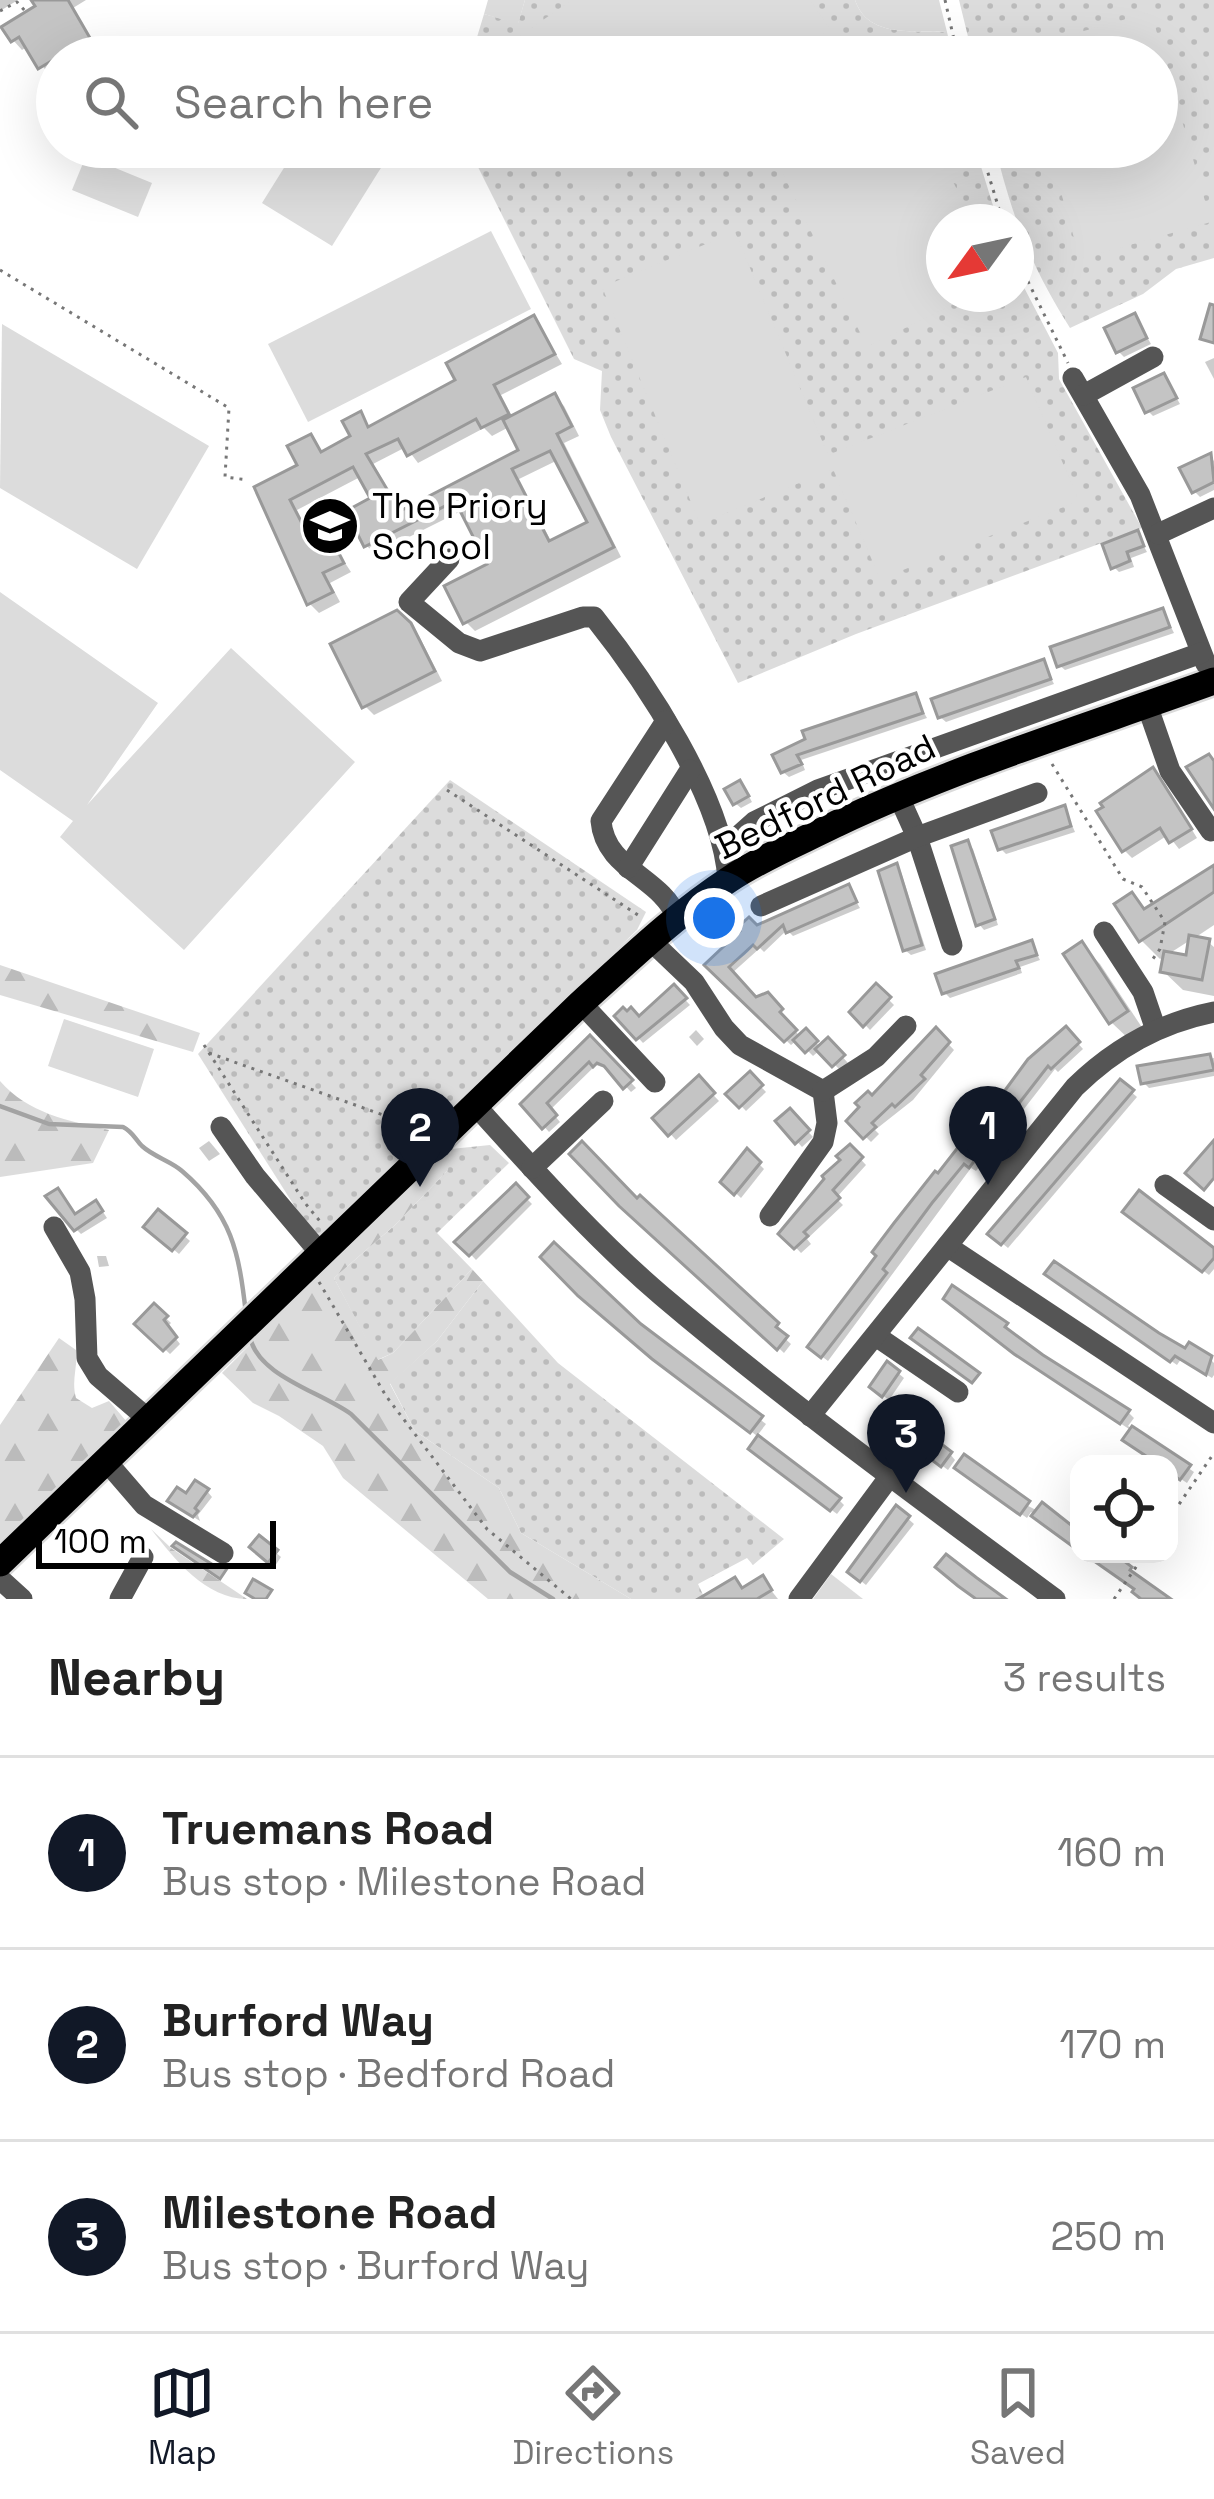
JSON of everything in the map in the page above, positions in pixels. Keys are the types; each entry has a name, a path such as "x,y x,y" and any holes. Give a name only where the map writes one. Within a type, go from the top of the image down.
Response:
{"main road":[{"name":"Bedford Road","path":"0,1563 581,1003 728,880 898,794 1214,681"}],"street":[{"path":"1154,357 1079,387 1158,534 1214,681"},
{"path":"1158,534 1214,508"},
{"path":"449,559 409,602 459,643 480,651 595,617 667,721 726,847 728,880"},
{"name":"Bedford Road","path":"726,847 754,823 818,790 1202,653"},
{"path":"1147,705 1170,771 1214,830"},
{"path":"667,721 602,821 603,838 613,855 671,902 663,930 740,1045 824,1091"},
{"path":"628,868 690,770"},
{"path":"898,794 952,945"},
{"path":"761,906 917,837 1037,794"},
{"path":"754,823 772,854"},
{"path":"1104,932 1143,992 1156,1030"},
{"path":"581,1003 655,1082"},
{"path":"810,1416 1075,1087 1115,1052 1156,1030 1214,1012"},
{"path":"824,1091 876,1057 906,1026"},
{"path":"770,1216 823,1142 827,1123 824,1091"},
{"path":"532,1168 603,1101"},
{"path":"475,1106 658,1292 810,1416 1055,1599"},
{"path":"221,1127 255,1176 322,1253"},
{"path":"1165,1185 1214,1220"},
{"path":"54,1227 80,1273 87,1358 98,1376 148,1419"},
{"path":"947,1246 1212,1419"},
{"path":"876,1336 958,1393"},
{"path":"106,1460 144,1505 223,1552"},
{"path":"799,1599 890,1476"},
{"path":"120,1599 143,1557"},
{"path":"0,1579 22,1599"}],"path":[{"path":"945,0 953,36"},
{"path":"0,11 17,2 26,12"},
{"path":"986,168 997,204"},
{"path":"0,270 229,408 225,478 248,480"},
{"path":"1034,293 1079,387"},
{"path":"1050,761 1123,879 1142,887 1165,922 1160,949 1145,970"},
{"path":"447,790 663,930"},
{"path":"204,1045 305,1203 322,1253 386,1396 487,1529 571,1599"},
{"path":"209,1053 403,1122 430,1148"},
{"path":"386,1396 394,1391"},
{"path":"1178,1506 1214,1453"},
{"path":"1114,1599 1138,1563"}],"green space":[{"path":"488,0 525,0 518,24 484,14"},
{"path":"525,0 855,0 870,21 881,26 947,32 948,36 477,36 484,14 518,23"},
{"path":"572,0 810,0 830,29 820,36 520,36"},
{"path":"855,0 939,0 947,32 881,26 861,12"},
{"path":"959,0 1214,0 1214,258 1176,269 1143,294 1070,328 1034,262 1034,204 1011,204 1001,168 1178,168 1178,36 968,36"},
{"path":"1151,12 1158,36 1066,36"},
{"path":"1178,106 1211,222 1080,259 1054,168 1178,168"},
{"path":"81,168 115,168 152,183 138,217 72,190"},
{"path":"284,168 381,168 332,246 262,203"},
{"path":"478,168 981,168 992,204 926,204 926,312 1034,312 1034,307 1058,353 1059,379 1142,528 738,683 611,437 600,410 602,371 574,359"},
{"path":"565,168 627,168 585,197"},
{"path":"780,168 946,168 964,204 926,204 926,312 938,312 867,347"},
{"path":"491,231 531,309 308,422 268,344"},
{"path":"735,232 828,455 1026,377 1079,501 880,579 833,469 700,524 602,287"},
{"path":"2,324 209,446 137,569 0,488"},
{"path":"0,592 158,703 87,805 231,648 355,762 184,950 60,837 73,821 0,770"},
{"path":"450,780 646,912 637,930 316,1240 198,1054"},
{"path":"0,965 200,1033 193,1052 0,995"},
{"path":"64,1019 154,1049 138,1097 48,1066"},
{"path":"0,1081 36,1108 109,1130 93,1163 0,1177"},
{"path":"490,1145 509,1163 437,1233 472,1269 393,1353 377,1360 334,1278 447,1171 451,1149"},
{"path":"451,1149 448,1170 334,1278 378,1360 393,1353 472,1269 483,1281 437,1341 390,1384 415,1431 499,1488 521,1533 631,1599 488,1599 343,1478 323,1446 253,1403 222,1373 442,1150"},
{"path":"483,1281 558,1363 784,1539 753,1565 747,1558 698,1584 705,1599 631,1599 521,1533 499,1488 415,1431 390,1383 437,1341"},
{"path":"59,1338 76,1350 76,1398 92,1408 109,1401 127,1422 0,1541 0,1425"},
{"path":"151,1529 171,1548 247,1599 205,1585"},
{"path":"831,1574 863,1599 813,1599"}],"building":[{"path":"31,0 68,0 89,36 36,36 36,66 19,37 11,42 1,27 35,6"},
{"path":"1210,304 1214,305 1214,343 1200,339"},
{"path":"1135,313 1147,338 1116,353 1104,328"},
{"path":"534,315 555,354 494,385 509,414 481,428 476,419 407,456 398,439 366,454 400,511 518,450 503,420 555,393 572,426 557,434 614,547 463,624 444,586 487,564 455,501 364,547 346,511 370,498 353,467 290,500 312,543 329,534 344,563 323,573 333,592 307,605 254,487 297,465 287,446 311,434 321,452 350,436 342,421 361,411 368,427 455,380 446,363","holes":["550,451 587,522 549,541 512,469"]},
{"path":"1164,373 1177,398 1145,413 1133,388"},
{"path":"1211,453 1214,482 1192,493 1179,468"},
{"path":"1138,530 1144,546 1127,552 1130,561 1111,569 1102,544"},
{"path":"1163,608 1170,627 1057,667 1050,647"},
{"path":"397,610 411,623 435,671 362,708 330,644"},
{"path":"1044,659 1051,679 938,718 931,699"},
{"path":"916,693 923,713 797,755 802,764 781,773 772,755 805,739 802,731"},
{"path":"1209,754 1214,761 1214,809 1186,767"},
{"path":"1153,767 1192,829 1169,843 1160,828 1122,852 1096,811 1103,807 1100,803"},
{"path":"740,780 749,796 733,805 724,789"},
{"path":"1065,805 1071,826 998,850 991,831"},
{"path":"968,840 995,919 976,926 951,846"},
{"path":"897,863 922,945 903,951 878,871"},
{"path":"1214,865 1214,892 1139,942 1114,904 1132,892 1144,909"},
{"path":"849,884 857,902 786,933 783,925 729,967 756,997 768,992 783,1009 780,1012 797,1030 784,1042 704,965 749,917 757,925"},
{"path":"1189,935 1210,939 1202,980 1160,972 1164,951 1186,955"},
{"path":"1032,940 1037,955 1016,961 1019,968 942,994 935,974"},
{"path":"1082,941 1128,1011 1109,1024 1063,954"},
{"path":"876,983 891,997 863,1027 849,1012"},
{"path":"674,984 687,998 636,1040 614,1016 623,1007 627,1011 631,1007 639,1016"},
{"path":"1066,1026 1080,1042 1051,1069 1048,1066 969,1168 964,1164 932,1203 883,1269 887,1273 821,1358 807,1347 876,1256 872,1252 935,1171 973,1134 1028,1059"},
{"path":"936,1027 950,1042 921,1075 925,1079 872,1123 876,1127 863,1139 846,1121 859,1107 855,1103 868,1091 872,1095"},
{"path":"806,1028 818,1041 805,1053 793,1040"},
{"path":"590,1035 633,1080 623,1089 604,1066 597,1063 593,1067 589,1062 547,1103 557,1115 542,1129 520,1104"},
{"path":"828,1037 845,1055 832,1067 815,1049"},
{"path":"1210,1054 1214,1070 1141,1084 1137,1066"},
{"path":"750,1071 763,1085 739,1108 725,1094"},
{"path":"699,1075 715,1093 668,1136 652,1118"},
{"path":"1120,1079 1134,1090 1001,1245 987,1234"},
{"path":"790,1108 810,1130 795,1144 775,1121"},
{"path":"1214,1140 1214,1178 1204,1190 1185,1173"},
{"path":"582,1141 637,1198 640,1195 779,1323 776,1327 788,1336 777,1350 569,1154"},
{"path":"850,1144 863,1157 833,1190 840,1198 804,1232 808,1236 794,1249 778,1234"},
{"path":"747,1148 761,1162 734,1195 720,1182"},
{"path":"516,1183 529,1197 469,1256 454,1242"},
{"path":"58,1188 75,1214 96,1200 103,1211 74,1231 45,1196"},
{"path":"1139,1190 1214,1248 1214,1258 1202,1272 1122,1212"},
{"path":"158,1209 187,1233 172,1251 143,1227"},
{"path":"554,1242 641,1324 763,1416 750,1433 578,1296 540,1257"},
{"path":"1054,1261 1159,1333 1185,1348 1189,1342 1212,1356 1206,1375 1175,1356 1170,1362 1044,1274"},
{"path":"952,1285 1008,1323 1005,1327 1043,1355 1130,1410 1120,1424 1014,1354 943,1299"},
{"path":"154,1303 168,1316 164,1320 177,1337 163,1351 134,1324"},
{"path":"918,1328 980,1373 972,1383 910,1338"},
{"path":"887,1361 900,1371 882,1397 869,1387"},
{"path":"898,1411 952,1452 941,1467 887,1426"},
{"path":"1132,1426 1176,1455 1144,1455 1122,1440"},
{"path":"758,1435 841,1498 830,1511 748,1449"},
{"path":"964,1454 1030,1501 1020,1515 954,1468"},
{"path":"1178,1456 1191,1465 1178,1479"},
{"path":"195,1480 209,1489 193,1517 167,1501 177,1487 186,1493"},
{"path":"1042,1502 1070,1524 1070,1544 1031,1516"},
{"path":"896,1505 910,1516 860,1582 847,1572"},
{"path":"259,1535 278,1550 268,1563 249,1547"},
{"path":"176,1542 215,1566 228,1567 220,1579 172,1546"},
{"path":"946,1554 1006,1599 976,1599 958,1586 935,1567"},
{"path":"1097,1563 1127,1563 1171,1599 1141,1599"},
{"path":"763,1575 772,1590 757,1599 698,1599 735,1577 742,1588"},
{"path":"253,1579 272,1590 266,1599 245,1593"}],"waterway":[{"path":"0,1106 49,1124 123,1127 147,1150 182,1171 212,1203 230,1235 246,1314"},
{"path":"250,1337 265,1362 351,1414 510,1572 553,1599"}],"place":[{"name":"The Priory School","path":"330,526"},
{"name":"Truemans Road","path":"988,1185"},
{"name":"Burford Way","path":"420,1187"},
{"name":"Milestone Road","path":"906,1493"}]}
